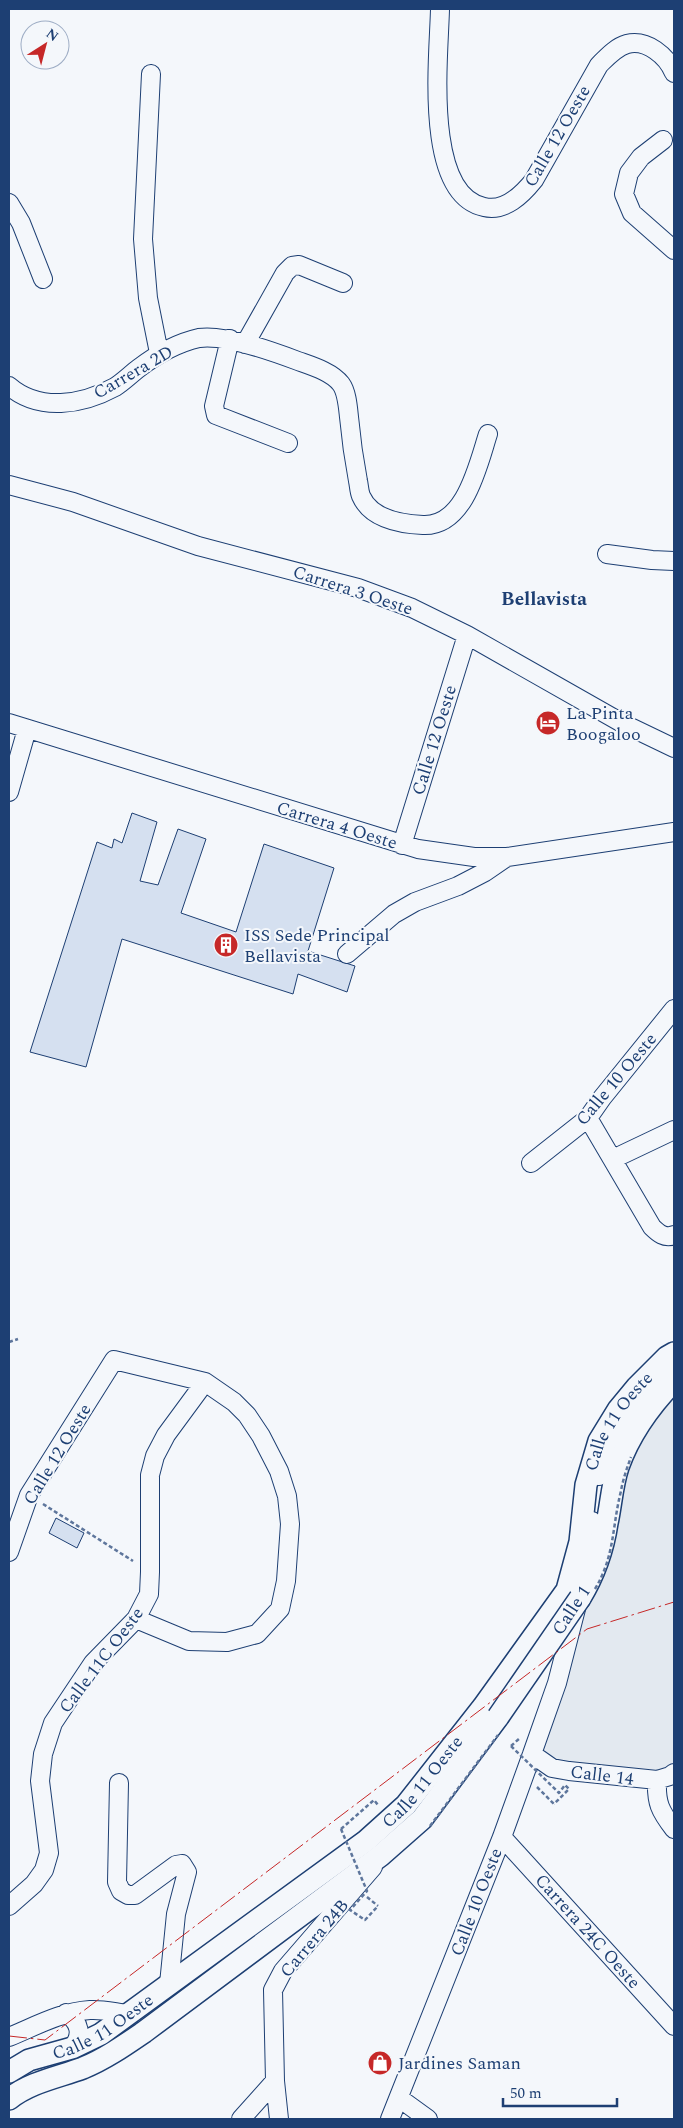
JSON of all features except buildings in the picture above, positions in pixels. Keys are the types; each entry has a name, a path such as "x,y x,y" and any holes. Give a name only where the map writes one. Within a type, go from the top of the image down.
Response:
{"main road":[{"name":"Calle 11 Oeste","path":"9,2072 29,2060 72,2048 101,2034 366,1841 406,1805 483,1707 568,1590 580,1542 586,1486 599,1441 618,1410 637,1387 674,1352"},
{"name":"Calle 1","path":"422,1819 498,1717 589,1583 603,1543 614,1483 624,1453 638,1424 655,1401 674,1381"},
{"name":"Calle 11 Oeste","path":"9,2100 40,2082 85,2067 136,2037 380,1856 422,1819"}],"street":[{"name":"Calle 12 Oeste","path":"440,9 438,88 443,158 455,187 465,198 479,206 492,209 507,204 522,194 534,180 599,65 612,52 628,44 645,45 661,53 674,72"},
{"path":"151,74 143,239 148,298 159,353"},
{"path":"663,140 641,157 629,173 624,194 632,213 674,250"},
{"path":"9,203 21,223 42,279"},
{"path":"288,443 216,414 214,406 238,342 292,266 299,265 343,283"},
{"name":"Carrera 2D","path":"9,386 26,397 55,405 88,398 115,387 159,353 200,338 238,342 297,360 327,373 341,385 347,405 354,462 361,496 374,511 390,520 408,524 429,525 445,520 460,505 473,479 488,434"},
{"name":"Carrera 3 Oeste","path":"9,486 73,502 198,546 358,588 412,608 467,635 588,704 673,747"},
{"path":"607,554 674,561"},
{"name":"Calle 12 Oeste","path":"402,845 467,635"},
{"name":"Carrera 4 Oeste","path":"9,723 418,850 474,857 507,857 674,832"},
{"path":"9,792 27,729"},
{"path":"347,954 394,914 415,902 458,886 486,872 507,857"},
{"name":"Calle 10 Oeste","path":"531,1163 588,1118 674,1009"},
{"path":"588,1118 652,1227 667,1235"},
{"path":"613,1159 674,1130"},
{"name":"Calle 12 Oeste","path":"9,1552 29,1495 114,1360 205,1382"},
{"name":"Calle 10 Oeste","path":"390,2119 502,1837 557,1683 590,1555 593,1502 603,1461 628,1417 647,1395 674,1370"},
{"path":"136,1619 190,1641 227,1642 257,1634 280,1609 286,1581 290,1524 287,1496 279,1471 261,1436 246,1415 234,1402 205,1382"},
{"name":"Calle 11C Oeste","path":"9,1906 34,1884 44,1870 49,1853 40,1781 44,1754 54,1723 93,1663 136,1619 148,1594 150,1572 150,1475 155,1456 166,1435 205,1382"},
{"name":"Calle 10 Oeste","path":"557,1683 568,1590"},
{"name":"Calle 14","path":"532,1754 552,1768 657,1780 674,1773"},
{"path":"657,1780 656,1800 663,1815 674,1828"},
{"path":"119,1783 117,1882 121,1891 128,1896 135,1895 176,1865 182,1864 187,1872 176,1914 169,1984"},
{"name":"Carrera 24C Oeste","path":"502,1837 674,2026"},
{"name":"Carrera 24B","path":"279,2119 275,2081 273,1990 284,1971 366,1876 380,1856"},
{"path":"173,1943 181,1952 192,1957 204,1957 216,1952"},
{"path":"9,2037 50,2018 66,2013 92,2010 129,2014"},
{"path":"66,2013 77,2022 79,2029 77,2043 72,2048"},
{"path":"241,2119 275,2081"},
{"path":"399,2098 428,2119"}],"path":[{"path":"9,1342 18,1340"},
{"path":"29,1495 150,1572"},
{"path":"511,1746 558,1792 565,1785 569,1789 554,1804 524,1776"},
{"path":"373,1810 379,1805 374,1800 341,1829 366,1891 350,1910 365,1920 378,1906"}],"shaded area":[{"path":"674,1381 674,1773 639,1779 532,1754 612,1491"}],"power":[{"path":"9,2036 45,2040 587,1629 674,1602"}],"place":[{"name":"La Pinta Boogaloo","path":"548,723"},
{"name":"ISS Sede Principal Bellavista","path":"226,945"},
{"name":"Jardines Saman","path":"380,2063"}],"district":[{"name":"Bellavista","path":"544,598"}]}
